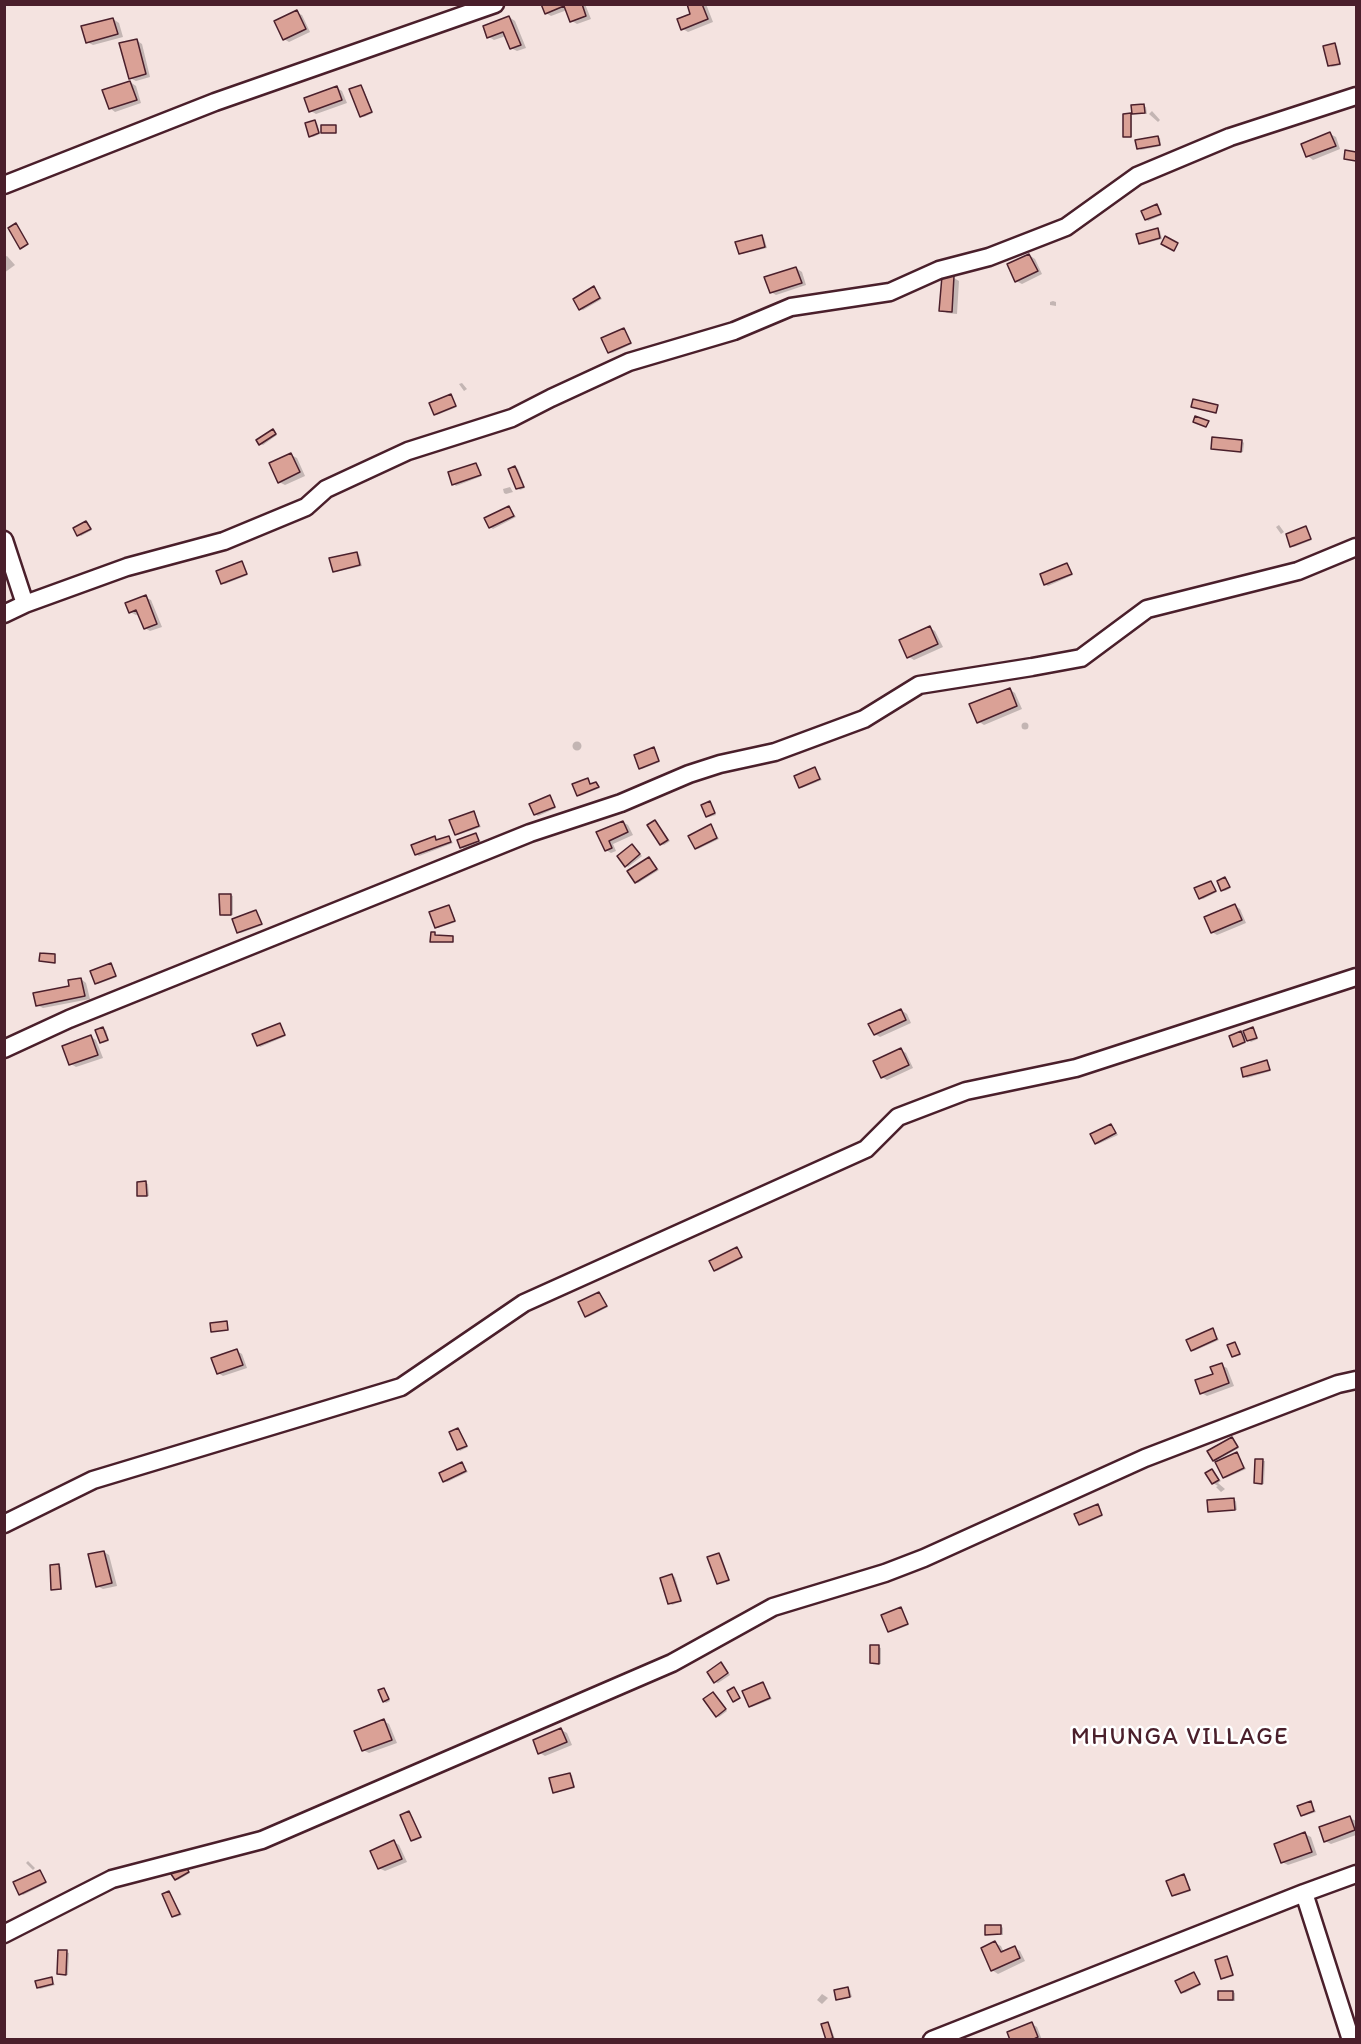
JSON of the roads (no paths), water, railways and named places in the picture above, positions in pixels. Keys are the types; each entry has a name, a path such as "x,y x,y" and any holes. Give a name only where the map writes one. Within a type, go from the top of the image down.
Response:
{"street":[{"path":"4,184 215,102 495,4"},
{"path":"4,614 25,604 127,567 224,541 306,507 326,489 408,451 512,418 629,362 735,331 791,307 890,292 939,270 989,257 1066,227 1137,176 1230,137 1356,96"},
{"path":"4,540 25,604"},
{"path":"4,1049 80,1015 530,833 621,803 689,774 775,752 864,719 919,685 1032,668 1081,658 1147,609 1298,571 1356,547"},
{"path":"4,1524 93,1480 401,1387 524,1303 866,1149 898,1117 966,1091 1076,1068 1356,977"},
{"path":"4,1934 112,1880 262,1840 672,1663 773,1607 885,1573 924,1558 1145,1458 1338,1384 1356,1380"},
{"path":"932,2040 1304,1893 1356,1875"},
{"path":"1304,1893 1351,2040"}],"district":[{"name":"MHUNGA VILLAGE","path":"1180,1738"}]}
